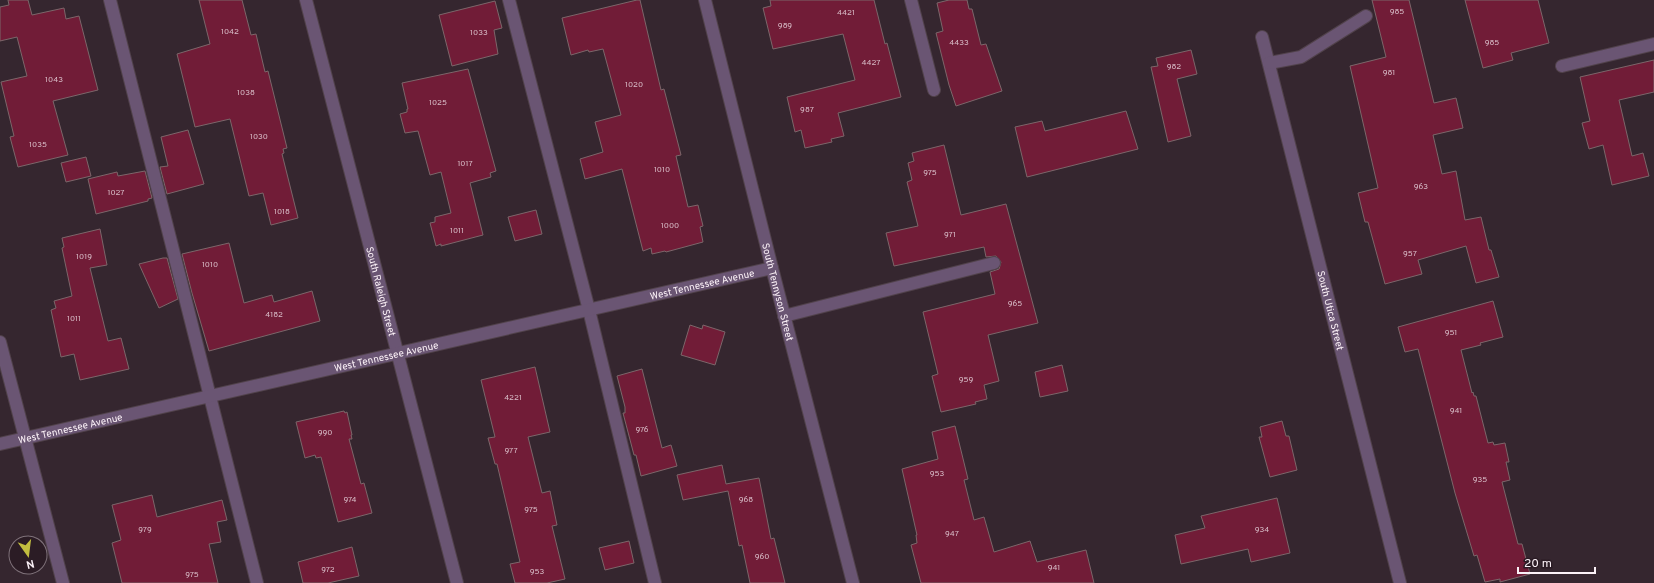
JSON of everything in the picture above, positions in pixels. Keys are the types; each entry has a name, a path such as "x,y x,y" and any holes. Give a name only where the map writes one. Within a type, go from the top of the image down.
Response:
{"street":[{"path":"110,0 257,583"},
{"name":"South Raleigh Street","path":"306,0 456,583"},
{"path":"508,0 589,310 655,583"},
{"name":"South Tennyson Street","path":"705,0 853,583"},
{"path":"911,0 934,90"},
{"path":"1269,63 1301,56 1366,16"},
{"name":"South Utica Street","path":"1262,37 1400,583"},
{"path":"1562,66 1654,44"},
{"path":"784,316 994,264"},
{"name":"West Tennessee Avenue","path":"0,444 772,268"},
{"path":"0,342 63,583"}],"building":[{"path":"8,0 28,0 32,15 64,8 66,19 79,16 98,90 53,101 68,155 18,167 10,137 14,136 1,82 27,76 17,37 0,41 0,7 9,5"},
{"path":"199,0 242,0 251,35 256,34 265,72 268,71 287,148 283,149 284,153 282,154 298,218 271,225 263,193 249,196 230,119 195,127 177,54 210,44"},
{"path":"640,0 661,90 664,89 681,155 676,156 688,207 698,205 703,226 700,227 703,242 666,252 652,254 651,248 643,251 622,169 585,179 580,159 603,152 595,122 621,115 603,49 589,52 588,50 571,55 562,18"},
{"path":"770,0 874,0 885,44 887,43 901,97 838,113 844,136 831,139 832,142 805,148 801,130 795,132 787,97 855,80 843,34 773,49 763,8 771,6"},
{"path":"949,0 967,0 969,9 972,9 981,45 986,44 1002,91 956,106 949,85 936,33 943,31 937,3"},
{"path":"1372,0 1409,0 1434,103 1456,98 1463,128 1433,135 1442,174 1456,171 1465,220 1481,217 1489,250 1491,250 1499,277 1476,283 1466,246 1418,260 1422,274 1385,284 1368,222 1365,222 1358,193 1378,188 1350,66 1386,57"},
{"path":"1465,0 1538,0 1549,43 1511,53 1513,60 1483,68"},
{"path":"495,1 502,28 494,30 498,54 452,66 439,15"},
{"path":"1191,50 1197,74 1177,79 1191,136 1168,142 1151,67 1158,66 1156,58"},
{"path":"1654,60 1654,92 1619,100 1632,156 1643,153 1649,176 1612,185 1603,145 1589,149 1582,123 1590,121 1580,77"},
{"path":"468,69 496,171 490,173 491,177 470,183 483,235 436,246 430,223 435,222 435,217 451,213 441,172 430,175 418,131 405,133 400,114 407,112 408,109 402,83"},
{"path":"1126,111 1138,149 1027,177 1015,127 1042,121 1045,131"},
{"path":"188,130 204,184 167,194 160,167 168,166 161,137"},
{"path":"944,145 961,215 1006,204 1038,323 988,335 999,381 984,385 987,399 975,402 976,404 941,412 932,376 938,374 923,312 995,294 990,272 999,269 1001,262 996,256 986,257 984,247 894,266 886,233 918,226 907,182 912,180 908,163 914,161 912,153"},
{"path":"86,157 91,176 66,182 61,163"},
{"path":"145,171 152,198 148,199 148,201 96,214 88,179 117,172 118,176"},
{"path":"536,210 542,234 515,241 508,217"},
{"path":"100,229 107,265 90,268 108,341 121,338 129,369 80,380 74,354 61,357 51,310 56,308 54,301 72,296 62,248 64,247 62,238"},
{"path":"229,243 244,303 272,295 274,302 312,291 320,321 209,351 182,254"},
{"path":"167,258 178,299 159,308 139,264"},
{"path":"1493,301 1503,337 1461,350 1472,393 1473,392 1474,396 1476,396 1488,443 1493,442 1494,445 1505,443 1509,462 1506,462 1510,480 1502,482 1518,544 1522,544 1530,574 1500,582 1500,579 1485,582 1477,555 1474,556 1455,493 1418,349 1405,352 1398,327"},
{"path":"690,325 702,329 703,325 725,332 715,365 681,355"},
{"path":"1062,365 1068,391 1040,397 1035,372"},
{"path":"535,367 550,432 528,437 542,493 550,491 557,525 552,526 565,579 547,583 515,583 510,564 520,562 497,464 495,464 488,438 495,437 481,380"},
{"path":"642,369 662,448 671,445 677,466 641,476 623,413 625,413 625,407 617,376"},
{"path":"344,411 345,413 347,412 352,435 352,439 349,439 361,484 364,483 372,513 338,522 321,457 316,458 315,455 305,458 296,422"},
{"path":"1282,421 1286,436 1289,436 1297,470 1270,477 1259,437 1262,437 1260,427"},
{"path":"955,426 968,479 964,480 974,520 984,517 994,552 1030,541 1037,562 1086,550 1094,583 921,583 911,545 917,543 917,535 902,469 938,459 932,432"},
{"path":"722,465 726,484 759,478 771,539 774,538 785,583 750,583 742,545 739,546 728,491 683,500 677,475"},
{"path":"152,495 157,517 222,500 227,520 217,522 221,542 209,544 218,583 122,583 112,543 121,540 112,505"},
{"path":"1277,498 1290,553 1251,562 1248,549 1181,564 1175,535 1205,528 1201,516"},
{"path":"629,541 634,563 605,570 599,548"},
{"path":"352,547 359,576 328,583 303,583 298,562"}]}
